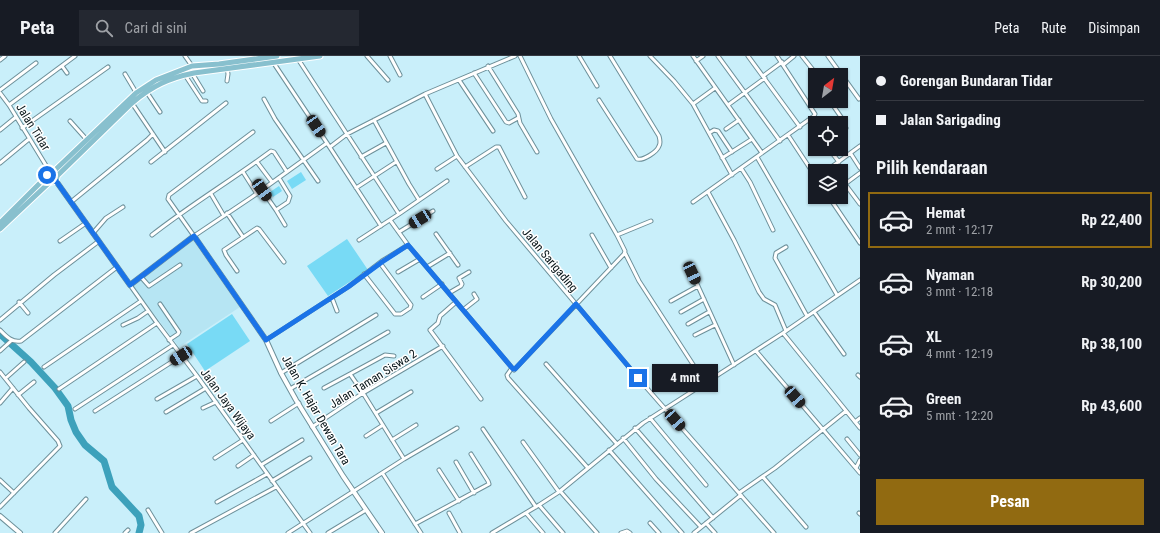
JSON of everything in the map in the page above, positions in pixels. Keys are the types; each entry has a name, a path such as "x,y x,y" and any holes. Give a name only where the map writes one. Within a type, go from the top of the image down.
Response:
{"main road":[{"path":"0,222 54,176 87,140 156,80 192,66 277,56"},
{"path":"0,229 132,103 137,95 146,92 157,85 185,75 296,58 320,56"}],"street":[{"path":"0,60 5,56"},
{"path":"185,56 192,66"},
{"path":"367,56 388,80"},
{"path":"390,56 400,75"},
{"path":"330,147 347,134 425,94 488,66 515,56"},
{"path":"520,56 551,119 617,235 639,281 705,383"},
{"path":"579,56 597,86"},
{"path":"600,100 638,160 643,159 658,148 660,142 659,136 610,56"},
{"path":"650,56 694,104 732,175"},
{"path":"693,56 762,153"},
{"path":"696,61 703,56"},
{"path":"718,56 746,92 780,141"},
{"path":"748,56 800,127"},
{"path":"776,56 815,113 814,116"},
{"path":"728,105 782,63 794,56"},
{"path":"802,56 811,68"},
{"path":"828,56 859,100"},
{"path":"9,105 73,57"},
{"path":"296,58 399,214"},
{"path":"0,94 36,62"},
{"path":"273,62 328,143 381,226"},
{"path":"62,66 68,73"},
{"path":"488,66 518,114 520,123 537,152"},
{"path":"22,128 108,67"},
{"path":"227,68 227,81"},
{"path":"474,72 506,122 509,123 518,118"},
{"path":"125,74 137,95"},
{"path":"192,74 203,91"},
{"path":"185,75 202,101 206,101"},
{"path":"459,80 493,131"},
{"path":"694,104 715,88"},
{"path":"146,92 160,112"},
{"name":"Jalan Tidar","path":"0,94 9,105 22,128 54,176"},
{"name":"Jalan Sarigading","path":"425,94 457,156 506,221 665,409 774,533"},
{"path":"264,99 275,118 318,181"},
{"path":"132,103 165,152"},
{"path":"151,162 226,103"},
{"path":"0,130 16,117"},
{"path":"374,120 396,162 419,200"},
{"path":"726,130 739,120"},
{"path":"70,121 87,140"},
{"path":"693,202 808,121"},
{"path":"710,133 714,130 718,131 732,152"},
{"path":"194,236 168,199 169,195 253,132"},
{"path":"71,202 153,134"},
{"path":"788,135 808,165"},
{"path":"0,163 29,139"},
{"path":"722,158 752,139"},
{"path":"54,176 130,285 194,236 257,194 328,143"},
{"path":"361,157 386,143"},
{"path":"835,164 860,146"},
{"path":"465,167 496,147 499,147 525,197"},
{"path":"152,235 179,214 211,194 272,151 287,172"},
{"path":"851,154 860,168"},
{"path":"438,169 457,156"},
{"path":"834,156 838,162"},
{"path":"757,157 837,295"},
{"path":"257,162 272,182"},
{"path":"356,188 396,162"},
{"path":"741,168 750,182 773,230"},
{"path":"243,172 257,194"},
{"path":"848,182 860,173"},
{"path":"276,210 288,202 290,194 279,178"},
{"path":"359,240 447,181"},
{"path":"848,187 860,204"},
{"path":"262,190 286,225"},
{"path":"708,192 734,240 759,292 764,299 775,305 784,332 860,428"},
{"path":"211,194 244,237"},
{"path":"834,204 860,243"},
{"path":"93,233 106,218 123,207"},
{"path":"399,232 433,211"},
{"path":"390,220 408,245 512,368"},
{"path":"617,235 651,221"},
{"path":"60,241 86,223"},
{"path":"237,271 224,252 227,247 256,228 259,228 284,262"},
{"path":"436,234 458,265"},
{"path":"592,235 611,268"},
{"name":"Jalan K. Hajar Dewan Tara","path":"194,236 266,340 281,373 312,427 382,533"},
{"path":"0,320 19,302 99,241"},
{"path":"266,340 332,298 364,274 408,245"},
{"path":"786,247 776,253 775,258 807,316"},
{"path":"427,267 450,253"},
{"path":"588,468 508,378 507,375 512,368 515,369 625,253"},
{"path":"398,272 420,259"},
{"path":"364,274 395,314 401,314 410,308 411,305 380,263"},
{"path":"141,277 148,286 150,286 180,265"},
{"path":"0,330 11,341 21,342 117,267"},
{"path":"449,293 461,286 462,284 460,278 469,272"},
{"path":"692,273 734,365"},
{"path":"494,532 560,491 635,428 756,351 860,280"},
{"path":"423,297 442,284"},
{"name":"Jalan Jaya Wijaya","path":"130,285 310,533"},
{"path":"671,301 698,286"},
{"path":"463,310 477,299 474,294"},
{"path":"332,298 337,311"},
{"path":"681,312 704,299"},
{"path":"44,367 141,301"},
{"path":"19,302 28,313"},
{"path":"456,302 440,316 438,323 430,328 481,399"},
{"path":"160,304 179,332 169,340"},
{"path":"123,325 138,318 148,311"},
{"path":"688,324 709,312"},
{"path":"814,312 844,354"},
{"path":"281,373 376,316"},
{"path":"59,389 157,324"},
{"path":"694,335 715,325"},
{"path":"290,389 388,332"},
{"path":"0,351 11,341"},
{"path":"75,409 173,345"},
{"name":"Jalan Taman Siswa 2","path":"312,427 363,393 443,346"},
{"path":"756,351 860,473"},
{"path":"324,388 386,355 394,356"},
{"path":"95,411 181,356"},
{"path":"6,378 24,362"},
{"path":"546,364 617,444"},
{"path":"0,372 60,446 0,507"},
{"path":"350,374 404,459"},
{"path":"157,399 197,376"},
{"path":"18,395 34,382"},
{"path":"0,403 13,388"},
{"path":"166,412 206,388"},
{"path":"376,413 411,392"},
{"path":"203,408 216,402"},
{"path":"271,421 299,403"},
{"path":"694,533 740,494 846,411"},
{"path":"650,418 706,485"},
{"path":"855,422 860,418"},
{"path":"366,436 383,425"},
{"path":"392,440 416,425"},
{"path":"288,533 383,474 404,459 457,428"},
{"path":"635,428 713,518"},
{"path":"483,429 538,506 563,533"},
{"path":"623,438 656,479 701,527"},
{"path":"847,439 860,455"},
{"path":"215,458 243,440"},
{"path":"261,464 302,440"},
{"path":"523,442 560,491 597,533"},
{"path":"609,450 682,533"},
{"path":"415,524 487,486 489,483 471,454"},
{"path":"238,466 254,455"},
{"path":"272,481 310,458"},
{"path":"856,468 860,460"},
{"path":"456,462 474,493"},
{"path":"439,470 459,501"},
{"path":"217,502 267,474"},
{"path":"383,474 421,533"},
{"path":"763,477 806,527"},
{"path":"0,480 14,494"},
{"path":"191,533 276,487"},
{"path":"55,533 86,498"},
{"path":"148,510 162,533"},
{"path":"328,533 366,510"},
{"path":"526,512 543,533"},
{"path":"449,513 460,533"},
{"path":"0,516 20,533"},
{"path":"650,523 659,533"},
{"path":"706,523 715,533"},
{"path":"621,533 627,530 630,533"}],"shaded area":[{"path":"301,172 306,180 292,189 287,181"},
{"path":"279,186 282,191 273,197 270,192"},
{"path":"347,239 368,270 328,296 307,266"},
{"path":"193,240 240,307 179,347 133,286"},
{"path":"232,314 250,341 205,371 187,344"}],"waterway":[{"path":"0,334 31,362 55,388 68,406 71,420 76,432 85,445 104,461 112,487 139,516 141,525 139,533"}],"route":[{"path":"47,175 51,181 56,181 130,285 194,236 266,340 348,287 364,274 408,245 514,370 576,304 638,378"}]}
